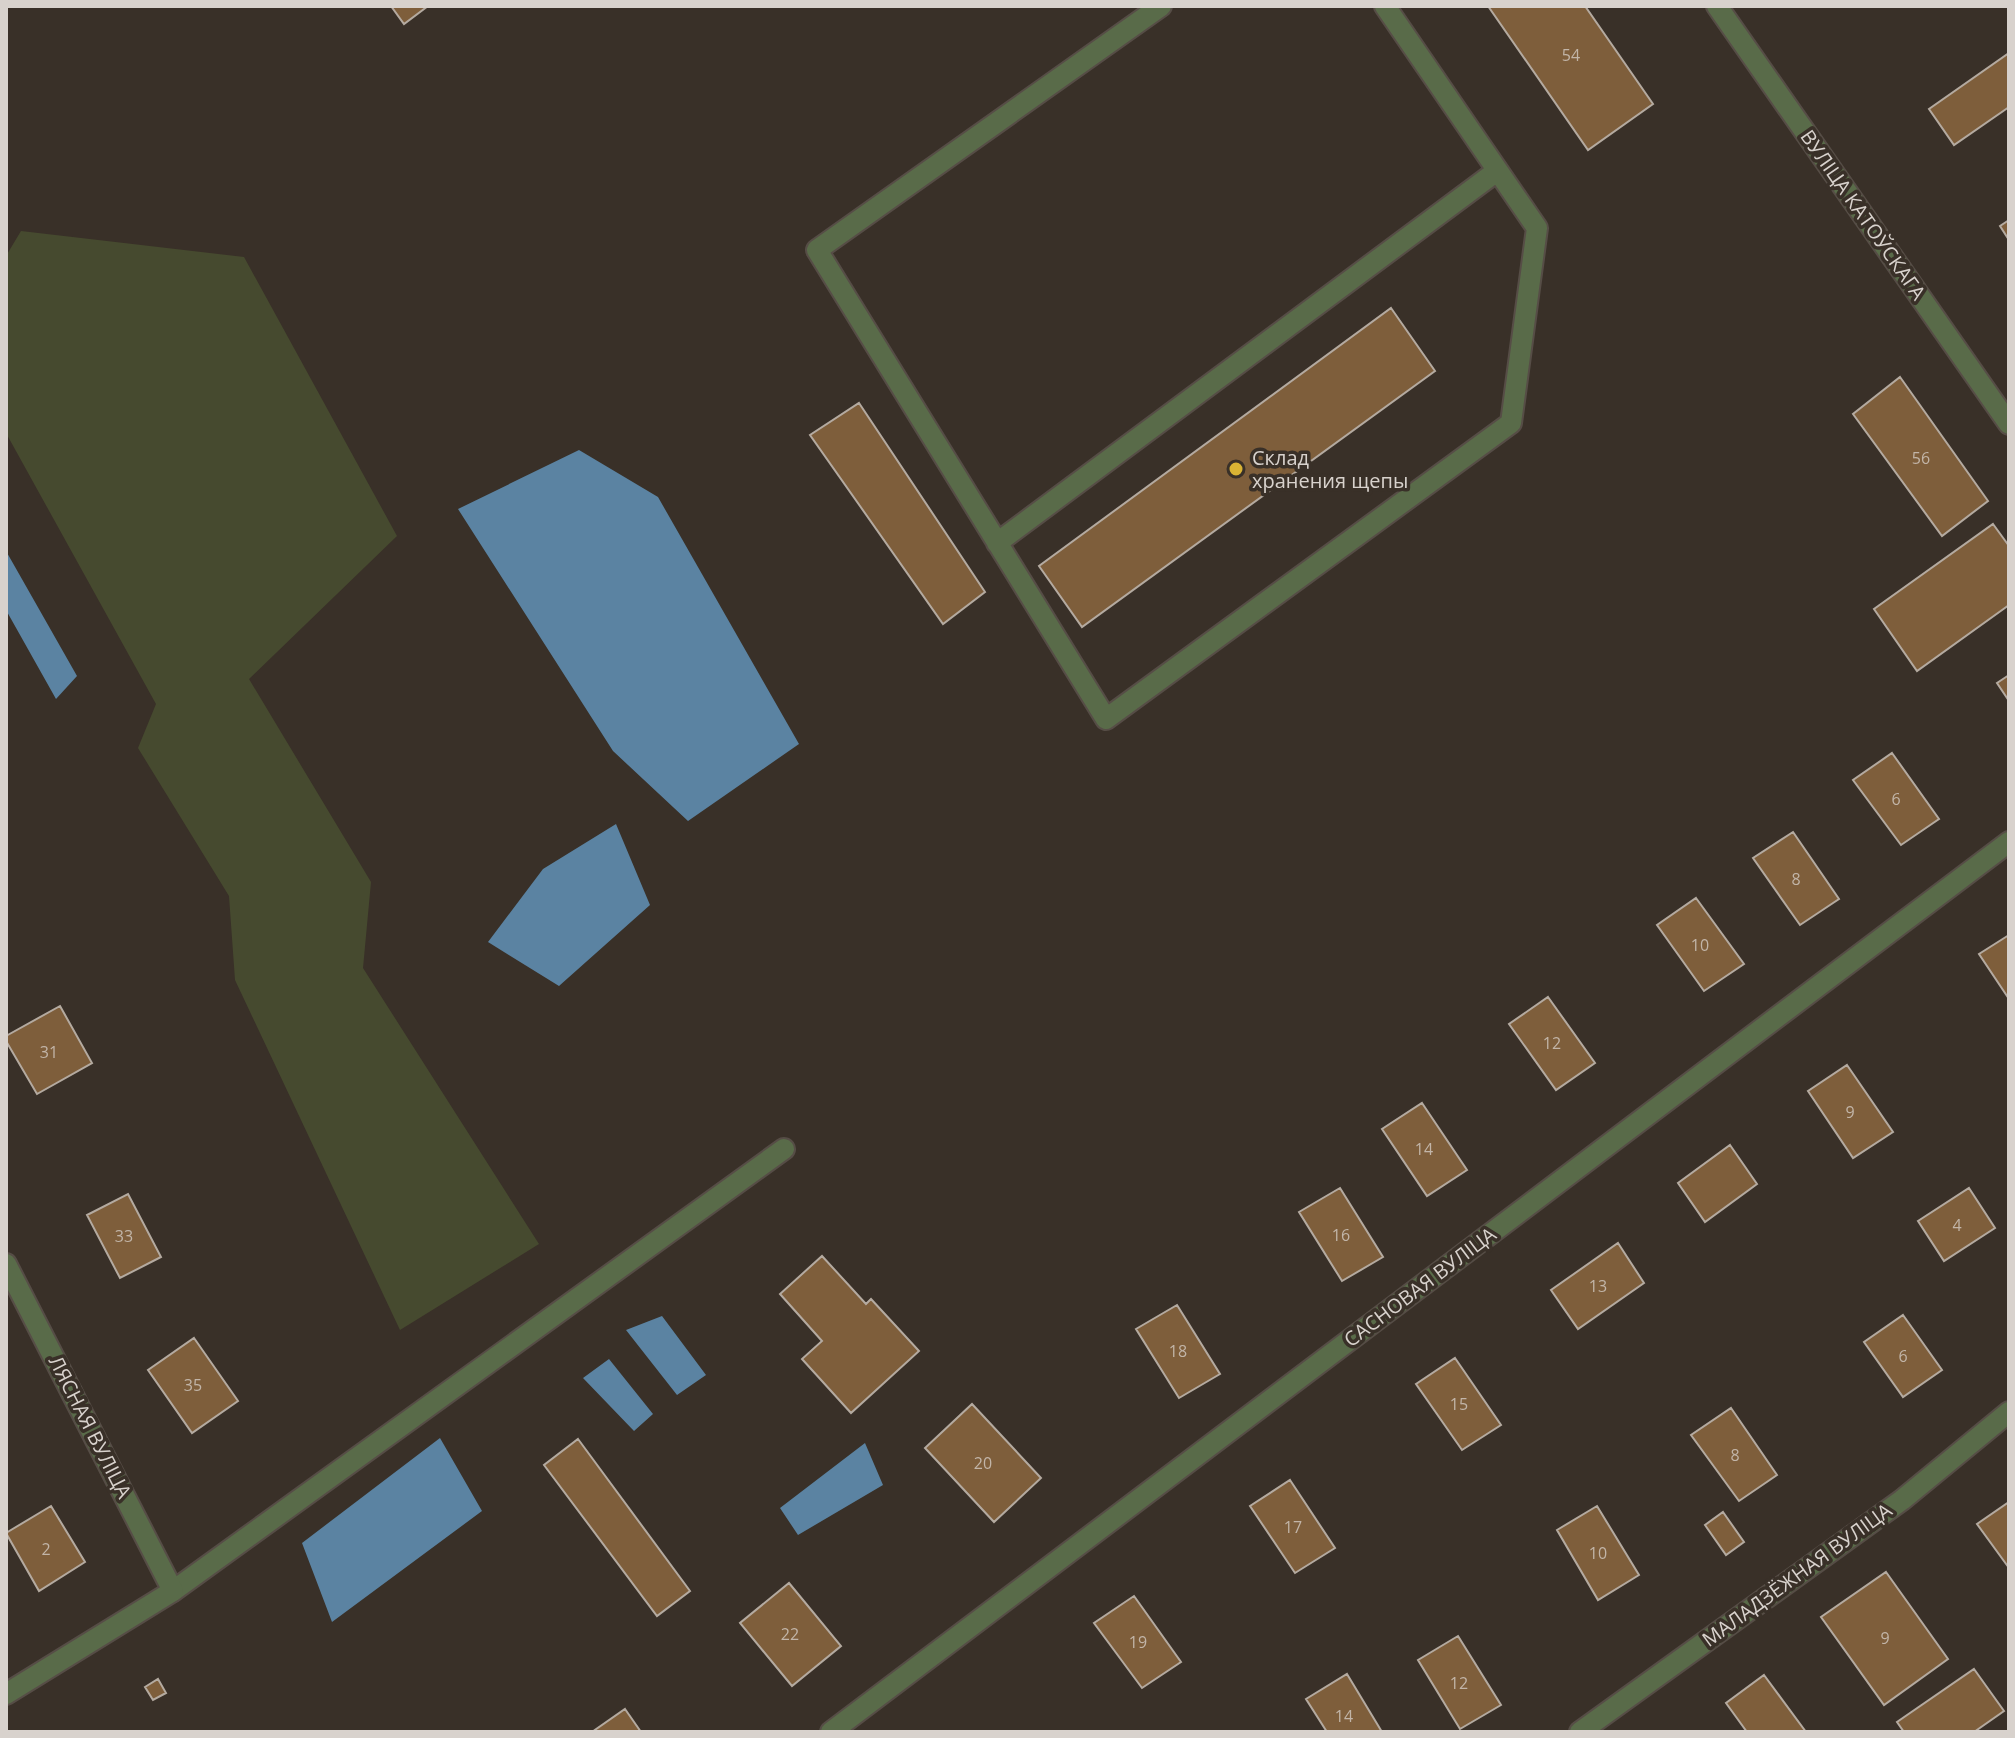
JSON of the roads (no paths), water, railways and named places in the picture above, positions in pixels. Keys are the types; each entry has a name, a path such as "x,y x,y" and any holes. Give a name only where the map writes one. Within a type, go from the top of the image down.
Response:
{"street":[{"path":"1161,6 817,250 1106,719 1511,423 1537,228 1385,6"},
{"name":"ВУЛІЦА КАТОЎСКАГА","path":"1717,6 2009,424"},
{"path":"997,543 1497,171"},
{"name":"САСНОВАЯ ВУЛІЦА","path":"831,1732 2009,842"},
{"path":"6,1694 173,1591 784,1149"},
{"name":"ЛЯСНАЯ ВУЛІЦА","path":"6,1264 173,1591"},
{"name":"МАЛАДЗЁЖНАЯ ВУЛІЦА","path":"1580,1732 1902,1500 2009,1412"}],"water":[{"path":"579,450 658,497 799,744 688,821 613,751 458,509"},
{"path":"6,551 77,676 56,699 6,610"},
{"path":"616,824 650,905 559,986 488,942 543,869"},
{"path":"662,1316 706,1375 677,1395 626,1330"},
{"path":"609,1359 653,1414 634,1431 583,1378"},
{"path":"440,1438 482,1511 332,1622 302,1543"},
{"path":"865,1443 883,1485 798,1535 780,1508"}],"place":[{"name":"Склад хранения щепы","path":"1236,469"}]}
